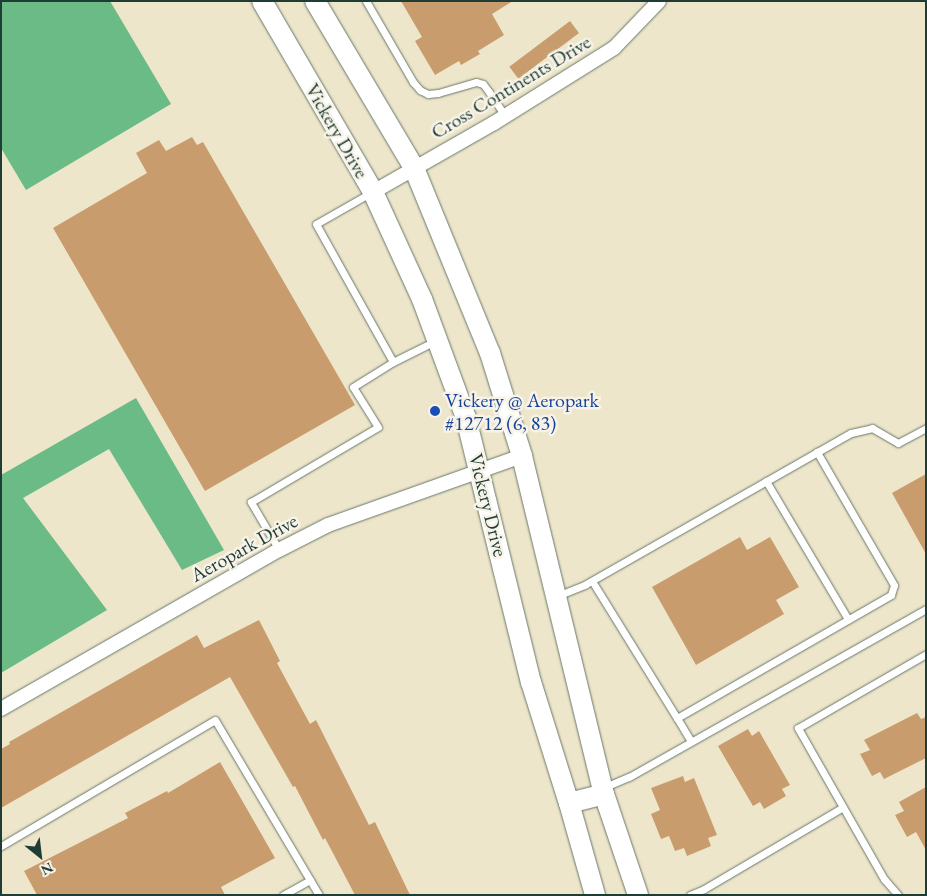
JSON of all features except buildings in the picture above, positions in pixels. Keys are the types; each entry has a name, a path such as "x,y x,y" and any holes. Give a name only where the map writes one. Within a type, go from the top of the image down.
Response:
{"main road":[{"name":"Vickery Drive","path":"262,1 373,192 422,299 466,418 531,682 569,803 594,895"},
{"path":"315,1 414,168 490,354 522,456 603,791 638,895"},
{"path":"569,803 603,791"}],"street":[{"name":"Cross Continents Drive","path":"373,192 505,116 614,48 658,2"},
{"name":"Aeropark Drive","path":"1,709 279,550 328,525 479,469 522,456"}],"lane":[{"path":"366,1 413,82 420,90 428,94 476,82 483,84 505,116"},
{"path":"373,192 316,224 393,362"},
{"path":"279,550 251,502 378,427 353,388 393,362 437,340"},
{"path":"556,596 592,580 851,433 872,428 898,443 926,428"},
{"path":"677,718 892,595 894,585 818,452"},
{"path":"766,481 848,619"},
{"path":"592,580 691,741"},
{"path":"603,791 926,609"},
{"path":"898,895 884,879 798,728 926,654"},
{"path":"3,845 215,720 319,895"},
{"path":"690,895 704,889 843,807"},
{"path":"283,895 310,880"}],"green space":[{"path":"1,1 110,1 171,104 26,190 1,148"},
{"path":"136,398 224,550 182,570 109,449 23,498 107,610 1,673 1,475"}],"place":[{"name":"Vickery @ Aeropark #12712 (6, 83)","path":"435,411"}]}
